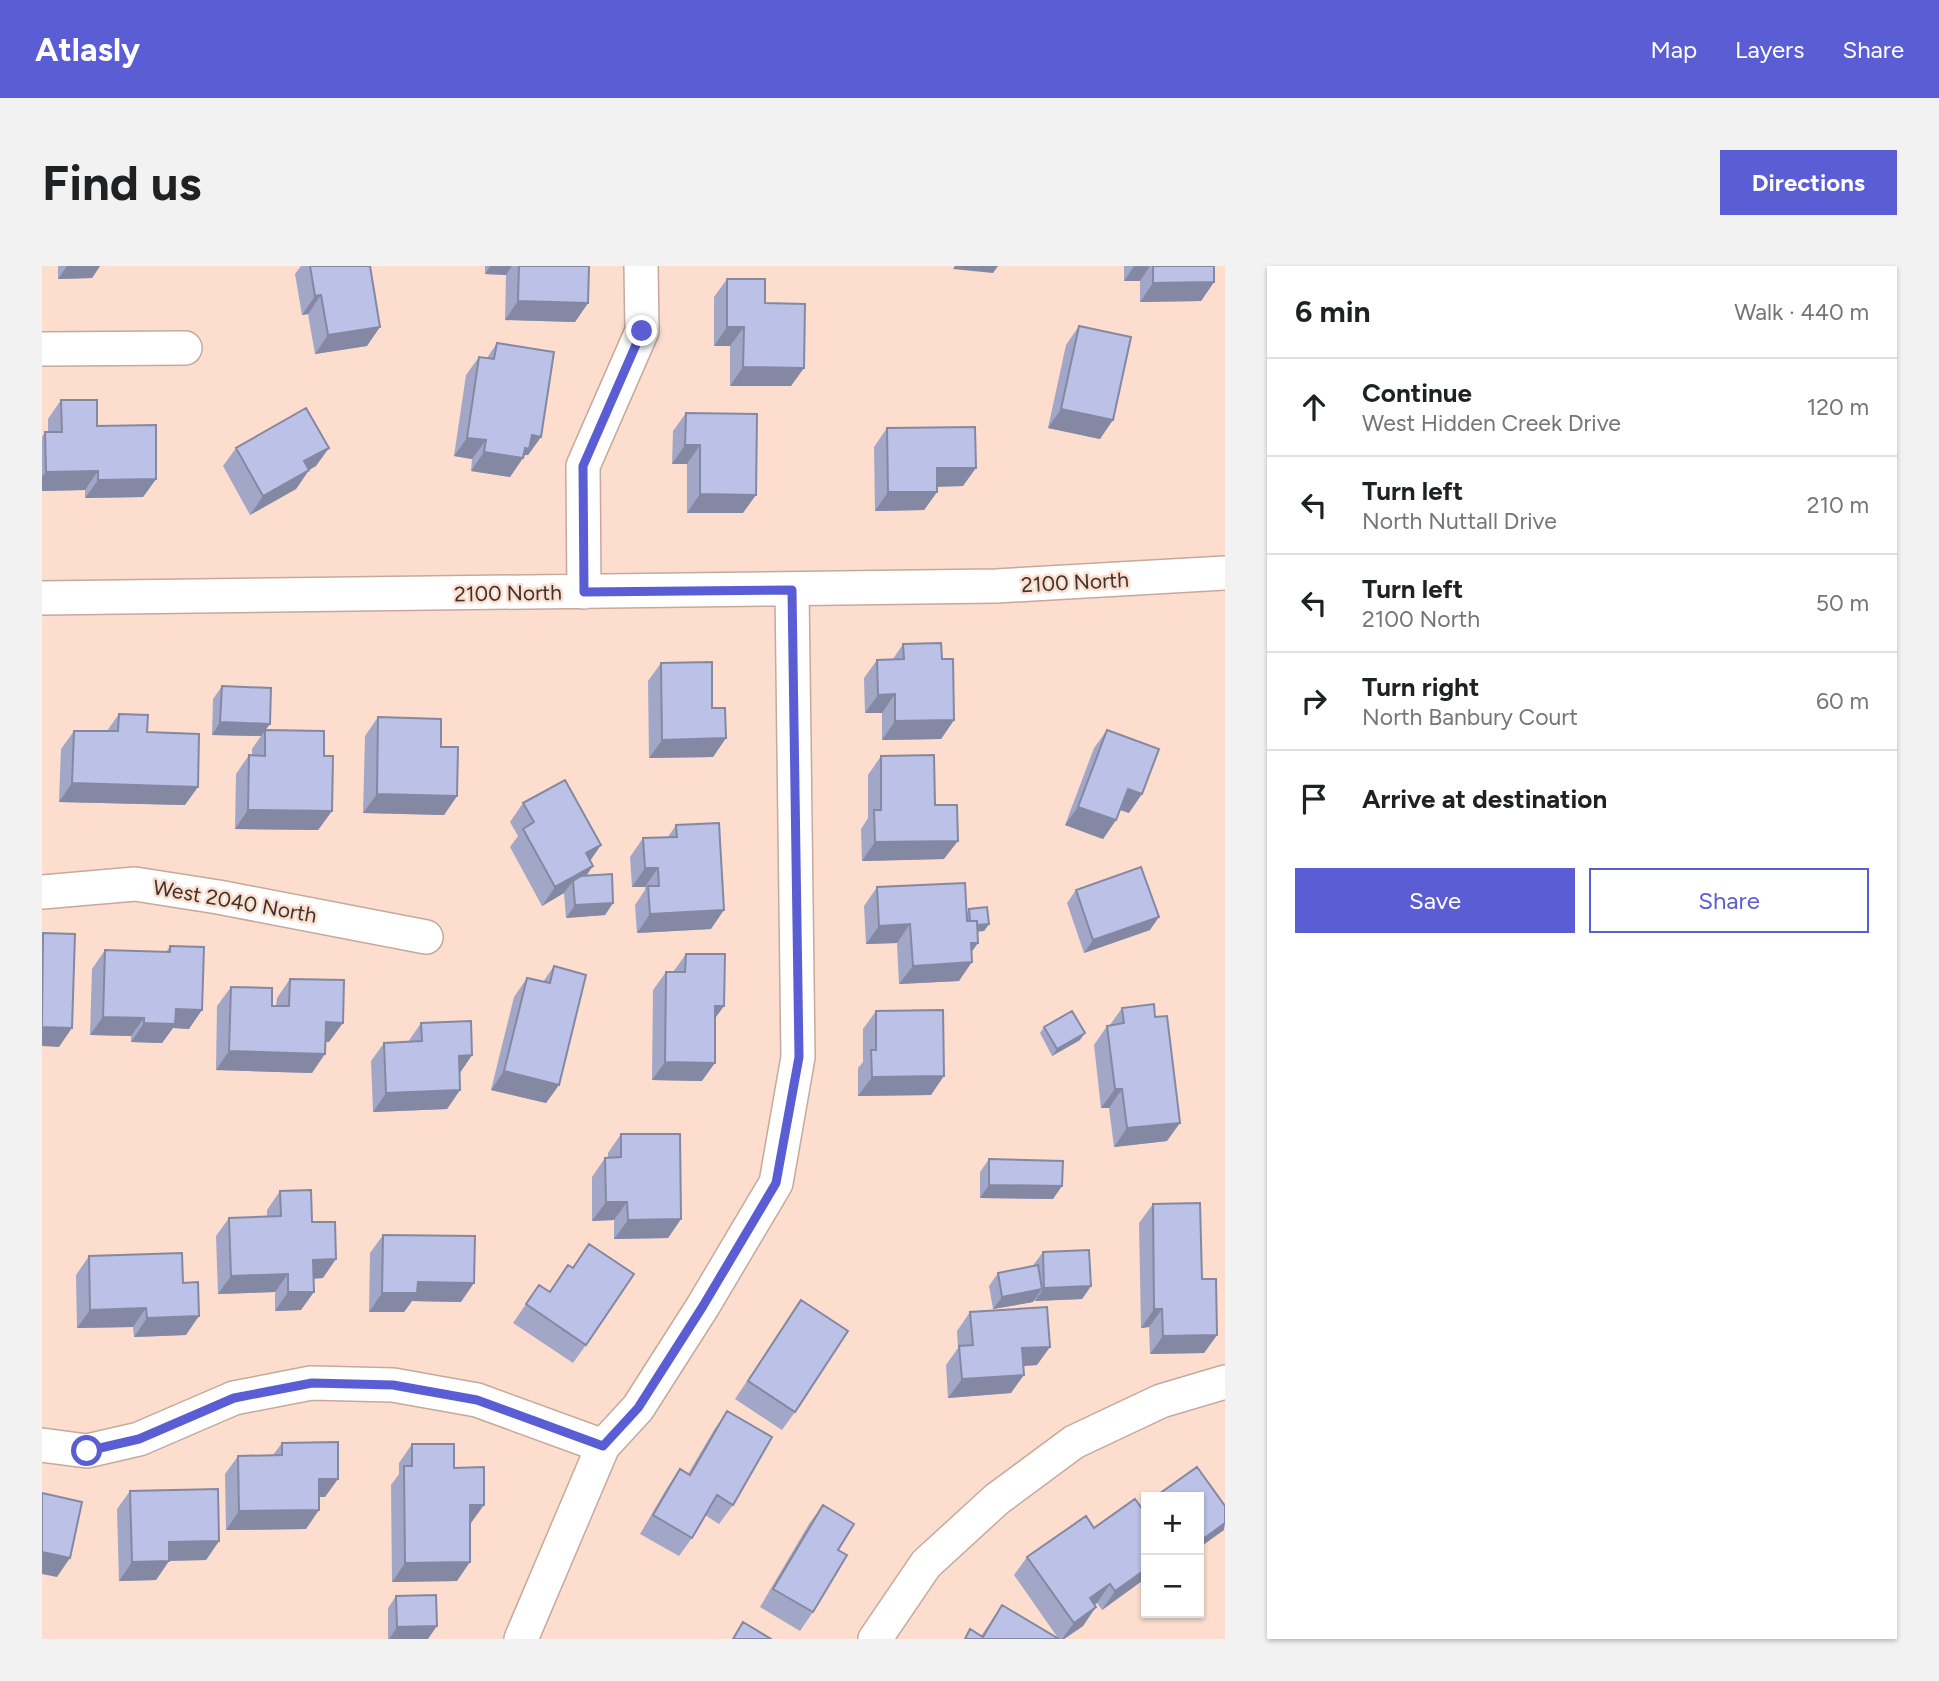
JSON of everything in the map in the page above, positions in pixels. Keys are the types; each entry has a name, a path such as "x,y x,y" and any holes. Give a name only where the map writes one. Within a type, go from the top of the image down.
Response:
{"street":[{"path":"584,592 583,466 642,331 641,266"},
{"path":"42,349 185,348"},
{"name":"2100 North","path":"42,598 996,586 1225,573"},
{"path":"520,1639 603,1446 638,1408 776,1183 799,1057 792,590"},
{"name":"West 2040 North","path":"42,892 135,884 426,937"},
{"path":"875,1639 926,1564 997,1499 1074,1442 1161,1401 1225,1382"},
{"path":"42,1445 87,1451 139,1439 234,1398 312,1383 393,1385 477,1400 603,1446"}],"building":[{"path":"310,266 370,266 380,327 328,335 321,295 315,296"},
{"path":"519,266 589,266 588,303 518,301"},
{"path":"1153,266 1214,266 1214,282 1153,283"},
{"path":"727,279 765,279 765,303 805,304 804,368 743,367 744,327 727,327"},
{"path":"1079,326 1131,337 1113,420 1061,409"},
{"path":"497,343 554,352 541,437 532,435 529,449 525,448 523,458 484,452 486,440 467,438 479,357 494,359"},
{"path":"61,400 97,400 97,426 156,425 156,479 98,480 98,471 46,472 45,432 62,432"},
{"path":"306,408 329,448 304,461 309,470 263,496 236,448"},
{"path":"686,413 757,414 756,495 700,494 700,445 685,445"},
{"path":"975,427 976,468 937,468 937,492 888,492 887,428"},
{"path":"941,643 942,659 953,659 954,720 895,721 895,694 878,695 877,660 904,659 903,644"},
{"path":"712,662 712,708 725,708 726,738 662,740 661,663"},
{"path":"222,686 271,688 270,724 220,722"},
{"path":"119,714 148,715 147,732 199,734 198,787 72,783 74,731 118,731"},
{"path":"378,717 441,719 441,747 458,747 457,796 377,794"},
{"path":"265,730 324,731 324,756 333,756 332,811 248,810 249,755 265,756"},
{"path":"1107,730 1159,749 1142,794 1128,789 1116,820 1078,807"},
{"path":"934,755 935,805 957,805 958,841 875,842 874,810 881,810 881,756"},
{"path":"565,780 601,845 586,853 593,866 555,887 523,829 534,822 523,803"},
{"path":"719,823 724,910 650,914 648,886 659,886 658,868 645,868 643,838 677,837 676,825"},
{"path":"1141,867 1159,917 1093,940 1076,890"},
{"path":"612,874 613,903 575,905 573,881 581,876"},
{"path":"965,883 967,921 977,921 978,943 971,943 972,962 913,966 910,924 879,926 877,887"},
{"path":"987,907 989,924 977,925 977,921 970,921 969,909"},
{"path":"43,933 75,934 72,1028 42,1027"},
{"path":"170,946 204,947 202,1010 176,1009 175,1024 144,1023 144,1018 103,1017 105,950 170,952"},
{"path":"686,954 725,954 724,1006 715,1006 715,1063 665,1062 666,972 685,972"},
{"path":"554,966 586,975 559,1085 504,1071 527,978 550,983"},
{"path":"290,979 344,980 343,1023 326,1022 325,1054 229,1051 231,987 272,988 272,1006 289,1006"},
{"path":"1154,1004 1155,1017 1167,1016 1180,1123 1127,1128 1122,1089 1115,1089 1107,1026 1124,1023 1122,1008"},
{"path":"943,1010 944,1076 872,1077 871,1050 876,1050 876,1011"},
{"path":"1072,1011 1085,1033 1057,1049 1044,1027"},
{"path":"471,1021 472,1055 459,1056 460,1090 386,1093 384,1043 422,1041 421,1023"},
{"path":"621,1134 680,1134 681,1219 628,1220 627,1202 606,1202 605,1158 621,1157"},
{"path":"989,1159 1063,1161 1062,1186 989,1185"},
{"path":"311,1190 312,1222 335,1222 336,1259 313,1260 314,1292 288,1292 288,1274 231,1276 229,1218 281,1216 280,1191"},
{"path":"1200,1203 1202,1279 1216,1279 1217,1335 1163,1336 1162,1309 1154,1309 1153,1204"},
{"path":"383,1235 475,1236 474,1283 418,1282 417,1293 382,1293"},
{"path":"589,1244 634,1274 586,1345 526,1304 539,1285 550,1292 568,1265 573,1268"},
{"path":"1089,1250 1091,1286 1044,1288 1043,1252"},
{"path":"182,1253 183,1283 198,1282 199,1316 147,1318 146,1308 90,1310 89,1256"},
{"path":"1038,1265 1042,1289 1002,1297 998,1273"},
{"path":"801,1300 848,1331 795,1412 748,1381"},
{"path":"1047,1307 1050,1347 1022,1348 1024,1375 962,1379 959,1346 973,1345 970,1312"},
{"path":"727,1411 772,1437 733,1505 717,1495 692,1538 653,1515 680,1469 690,1475"},
{"path":"338,1442 338,1479 319,1479 319,1510 239,1511 238,1456 282,1455 282,1443"},
{"path":"412,1444 454,1444 454,1468 484,1467 484,1505 470,1505 470,1562 405,1563 404,1466 412,1466"},
{"path":"1197,1467 1225,1506 1225,1523 1204,1538 1204,1492 1162,1492"},
{"path":"218,1489 219,1541 169,1542 169,1561 132,1562 130,1491"},
{"path":"42,1493 82,1502 70,1558 42,1552"},
{"path":"1135,1499 1141,1507 1141,1573 1115,1591 1110,1584 1090,1598 1096,1607 1074,1623 1027,1557 1086,1516 1094,1528"},
{"path":"823,1505 854,1524 838,1550 847,1555 813,1612 773,1589"},
{"path":"436,1595 437,1626 397,1627 396,1596"},
{"path":"1002,1605 1059,1639 965,1639 970,1629 983,1637"},
{"path":"743,1622 771,1639 733,1639"}],"route":[{"path":"87,1451 139,1439 234,1398 312,1383 393,1385 477,1400 603,1446 638,1408 776,1183 799,1057 792,590 584,592 583,466 642,331"}]}
